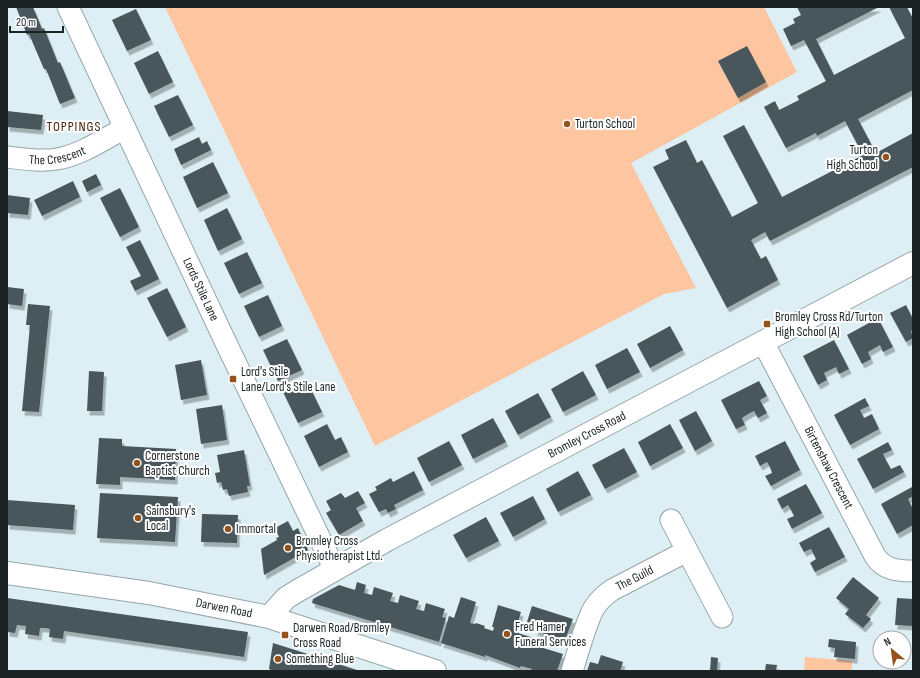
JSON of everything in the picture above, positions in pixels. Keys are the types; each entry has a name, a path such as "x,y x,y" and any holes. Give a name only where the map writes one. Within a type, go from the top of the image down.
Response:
{"street":[{"name":"Lords Stile Lane","path":"68,7 226,343 335,570"},
{"name":"The Crescent","path":"7,157 36,160 57,159 75,154 126,128"},
{"name":"Bromley Cross Road","path":"269,617 286,598 387,540 913,264"},
{"name":"Birtenshaw Crescent","path":"763,342 875,556 879,562 891,569 913,571"},
{"path":"671,520 722,617"},
{"name":"The Guild","path":"572,671 591,615 599,601 612,590 687,551"},
{"name":"Darwen Road","path":"7,573 149,592 269,617 435,671"}],"shaded area":[{"name":"Turton School","path":"165,7 764,7 797,72 631,163 696,288 664,294 375,446"},
{"path":"805,657 852,661 852,671 804,671"}],"building":[{"path":"16,7 33,7 42,29 44,28 58,63 60,62 75,98 60,104 46,69 44,69 29,34 27,35"},
{"name":"Turton High School","path":"797,7 879,7 816,39 834,75 905,38 889,7 907,7 913,19 913,90 858,119 876,153 913,133 913,167 770,241 765,232 751,240 761,259 766,256 778,280 727,308 653,167 669,159 665,150 686,140 697,163 702,160 732,217 758,203 723,136 744,125 782,197 863,155 845,121 817,136 816,133 786,148 764,107 775,101 779,110 799,100 797,96 826,81 804,40 791,46 783,29 795,23 793,19 801,15"},
{"path":"136,9 151,40 127,51 112,20"},
{"path":"747,46 766,82 738,98 718,61"},
{"path":"158,51 173,82 149,94 134,63"},
{"path":"178,95 193,125 169,137 154,106"},
{"path":"7,111 43,115 41,130 7,127"},
{"path":"199,137 202,144 207,141 211,150 181,165 174,149"},
{"path":"213,162 228,193 197,208 183,177"},
{"path":"96,174 101,185 87,192 82,181"},
{"path":"73,181 80,197 42,216 34,200"},
{"path":"120,188 139,227 120,237 100,198"},
{"path":"7,195 30,198 28,215 7,213"},
{"path":"227,208 242,239 218,251 204,220"},
{"path":"140,240 159,279 135,291 130,281 141,276 126,247"},
{"path":"247,252 262,283 239,294 224,263"},
{"path":"7,287 24,289 22,306 7,304"},
{"path":"167,288 186,327 167,337 147,298"},
{"path":"268,295 282,326 259,337 244,306"},
{"path":"28,304 50,306 39,412 22,411 30,325 26,325"},
{"path":"906,305 913,319 913,330 911,331 913,338 906,342 890,313"},
{"path":"878,318 893,347 883,352 880,345 868,352 871,359 862,364 847,335"},
{"path":"670,326 683,350 650,368 637,344"},
{"path":"287,339 302,370 278,381 263,350"},
{"path":"834,340 849,369 839,374 836,367 824,373 827,380 818,385 803,356"},
{"path":"627,348 640,372 607,389 595,365"},
{"path":"201,360 207,395 181,400 175,365"},
{"path":"89,371 104,372 102,411 87,411"},
{"path":"583,371 596,395 563,412 551,389"},
{"path":"307,381 322,412 298,423 283,392"},
{"path":"759,381 767,396 760,400 767,413 758,418 754,411 748,414 742,418 745,425 736,429 721,400"},
{"path":"538,393 551,417 518,435 505,411"},
{"path":"865,398 869,406 860,410 864,418 872,414 879,429 850,445 834,415"},
{"path":"222,405 227,440 201,444 196,409"},
{"path":"696,411 712,441 695,451 679,420"},
{"path":"493,418 506,442 473,459 461,435"},
{"path":"327,424 335,440 341,437 348,452 319,467 304,436"},
{"path":"670,424 683,448 650,466 638,442"},
{"name":"Cornerstone Baptist Church","path":"99,438 122,439 122,446 176,449 175,480 120,477 120,485 96,484"},
{"path":"449,441 462,465 429,482 417,458"},
{"path":"785,441 800,470 771,486 765,476 772,473 770,467 767,462 760,466 755,456"},
{"path":"888,442 892,450 883,454 887,462 891,469 900,465 904,472 873,489 857,459"},
{"path":"624,448 637,472 605,489 592,465"},
{"path":"244,450 250,486 247,486 248,492 229,496 227,489 223,490 221,482 217,483 215,473 220,472 217,455"},
{"path":"414,471 423,490 394,505 396,509 388,513 386,509 379,512 369,494 377,490 375,487 391,478 393,482"},
{"path":"578,471 591,495 558,512 546,489"},
{"path":"806,484 822,513 792,529 787,519 794,516 791,510 788,505 782,509 777,499"},
{"path":"912,487 913,496 908,499 913,509 913,525 897,534 881,504"},
{"path":"358,491 365,503 356,508 363,521 339,535 326,513 331,510 326,501 341,493 345,498"},
{"name":"Sainsbury's Local","path":"100,493 178,497 175,542 97,538"},
{"path":"533,496 545,519 513,537 500,513"},
{"path":"7,500 75,505 73,530 7,525"},
{"path":"202,514 238,515 237,543 201,542"},
{"path":"486,517 499,541 466,558 453,535"},
{"path":"288,521 293,531 298,528 308,550 264,575 261,549 277,540 276,538 279,537 275,528"},
{"path":"829,527 845,557 815,572 810,563 816,559 811,549 804,552 799,543"},
{"path":"853,577 879,598 866,615 871,619 863,628 845,614 849,609 836,598"},
{"path":"357,582 366,585 364,593 372,595 374,587 393,593 390,601 398,603 400,595 419,601 416,609 424,611 426,603 445,609 442,617 446,618 439,642 312,603 313,599 339,585 355,590"},
{"path":"461,597 476,602 470,623 485,626 484,628 493,631 494,627 492,627 498,605 521,612 515,632 543,641 540,647 563,654 557,671 531,671 532,669 521,666 520,668 485,655 485,657 441,643 449,616 454,618"},
{"path":"7,598 248,632 244,657 64,631 63,639 55,638 49,637 50,629 45,628 40,628 39,636 25,634 26,626 17,625 15,633 7,632"},
{"path":"897,598 913,599 913,626 895,625"},
{"path":"532,606 573,619 565,640 535,631 537,625 527,622"},
{"path":"829,639 856,642 855,659 834,657 835,648 828,647"},
{"path":"273,643 360,671 273,671 269,669"},
{"path":"601,655 623,662 620,671 587,671 590,662 598,664"},
{"path":"711,657 718,658 717,671 710,671"},
{"path":"766,664 777,665 776,671 765,671"}],"place":[{"name":"Turton School","path":"567,124"},
{"name":"Turton High School","path":"886,157"},
{"name":"Bromley Cross Rd/Turton High School (A)","path":"767,324"},
{"name":"Lord's Stile Lane/Lord's Stile Lane","path":"233,379"},
{"name":"Cornerstone Baptist Church","path":"137,463"},
{"name":"Sainsbury's Local","path":"138,518"},
{"name":"Immortal","path":"228,529"},
{"name":"Bromley Cross Physiotherapist Ltd.","path":"288,548"},
{"name":"Fred Hamer Funeral Services","path":"507,634"},
{"name":"Darwen Road/Bromley Cross Road","path":"285,635"},
{"name":"Something Blue","path":"278,659"}],"district":[{"name":"TOPPINGS","path":"74,126"}]}
